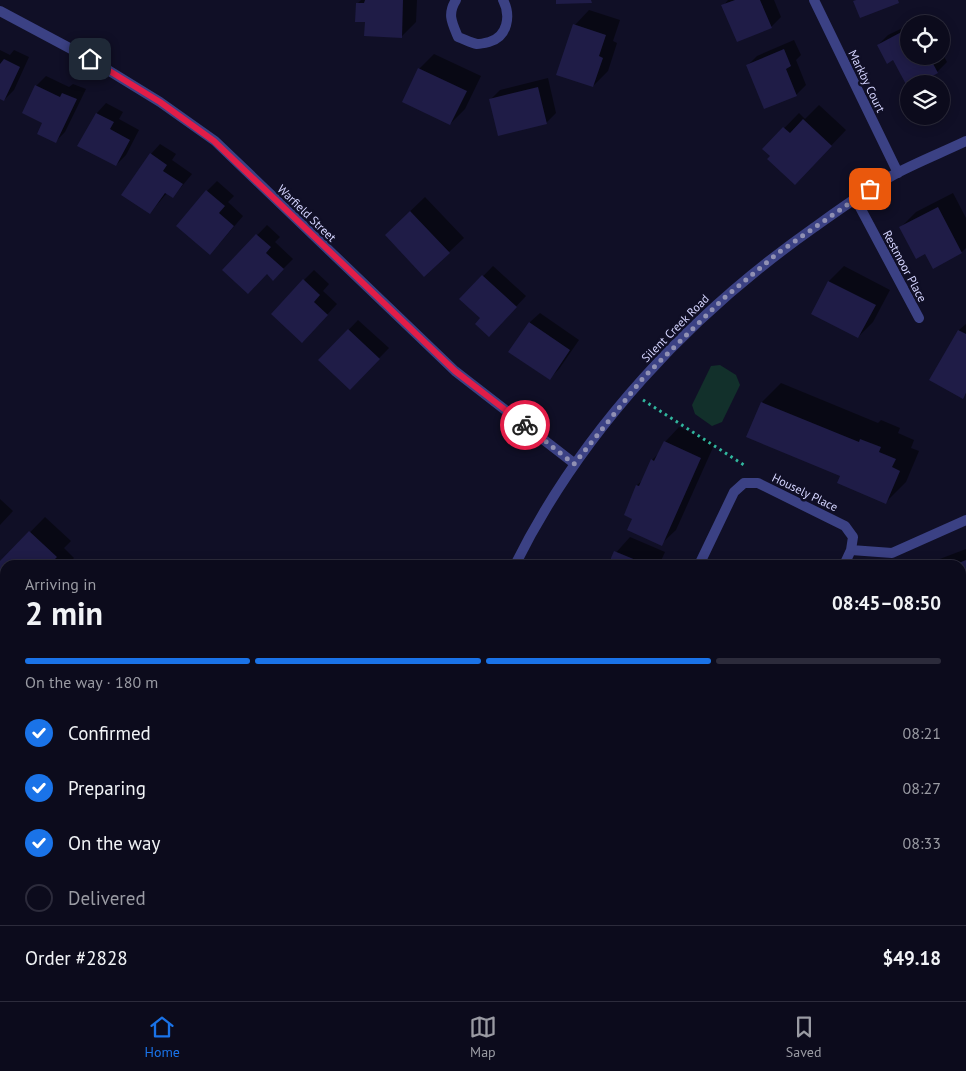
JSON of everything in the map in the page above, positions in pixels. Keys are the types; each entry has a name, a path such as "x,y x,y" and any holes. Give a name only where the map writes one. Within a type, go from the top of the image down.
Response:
{"street":[{"path":"456,0 450,9 452,23 458,37 478,44 494,40 502,34 507,25 507,6 503,0"},
{"name":"Markby Court","path":"814,0 898,173"},
{"name":"Warfield Street","path":"0,11 90,59 160,102 214,141 455,371 574,464"},
{"name":"Silent Creek Road","path":"518,560 574,464 644,377 723,299 778,253 856,198 898,173 966,141"},
{"name":"Restmoor Place","path":"856,198 919,318"},
{"name":"Housely Place","path":"701,560 734,492 744,483 758,483 845,526 853,538 851,550"},
{"path":"846,560 851,550 892,553 966,520"}],"path":[{"path":"631,393 744,465"}],"green space":[{"path":"720,365 736,375 740,385 722,422 712,426 695,414 692,405 711,366"}],"building":[{"path":"365,0 403,0 402,38 364,36 365,22 355,22 356,3 364,3"},
{"path":"556,0 591,0 592,3 556,4"},
{"path":"735,0 760,0 772,28 737,42 721,5"},
{"path":"898,0 899,3 860,18 853,1"},
{"path":"573,24 606,35 599,56 603,58 593,87 556,75"},
{"path":"900,33 900,65 934,65 938,73 934,75 901,75 893,60 887,64 877,45"},
{"path":"784,49 791,66 786,69 797,96 764,109 746,65"},
{"path":"4,59 20,67 4,101 0,99 0,64"},
{"path":"418,68 467,91 450,125 402,102"},
{"path":"35,85 60,97 62,93 77,99 56,143 37,134 42,123 22,113"},
{"path":"538,87 547,124 498,136 489,99"},
{"path":"96,113 114,122 110,129 130,140 116,166 77,146"},
{"path":"803,119 832,146 795,185 767,159 770,156 762,149 783,127 790,133"},
{"path":"150,153 167,165 163,171 183,184 173,198 165,193 150,214 121,195"},
{"path":"206,190 225,206 219,213 234,226 210,255 176,226"},
{"path":"938,207 962,253 933,269 925,254 916,259 899,227"},
{"path":"410,211 450,253 424,277 385,235"},
{"path":"256,234 271,247 266,253 284,269 273,281 267,274 248,294 222,270"},
{"path":"482,275 517,307 489,337 475,324 480,318 459,299"},
{"path":"303,279 320,295 314,302 328,315 302,343 271,314"},
{"path":"828,281 876,305 858,338 811,314"},
{"path":"529,322 570,350 550,380 508,352"},
{"path":"348,329 380,359 350,390 318,360"},
{"path":"958,330 966,334 966,393 963,399 929,380"},
{"path":"761,402 859,442 860,439 881,447 879,452 896,459 892,467 900,471 886,504 837,483 840,476 746,437"},
{"path":"664,441 701,458 662,546 627,530 632,519 624,515 636,485 639,486 651,459 654,461"},
{"path":"29,531 57,557 54,560 1,560"},
{"path":"614,551 636,560 610,560"}],"way so far":[{"path":"525,425 574,464 644,377 723,299 778,253 870,189"}],"route":[{"path":"90,59 160,102 214,141 455,371 525,425"}]}
